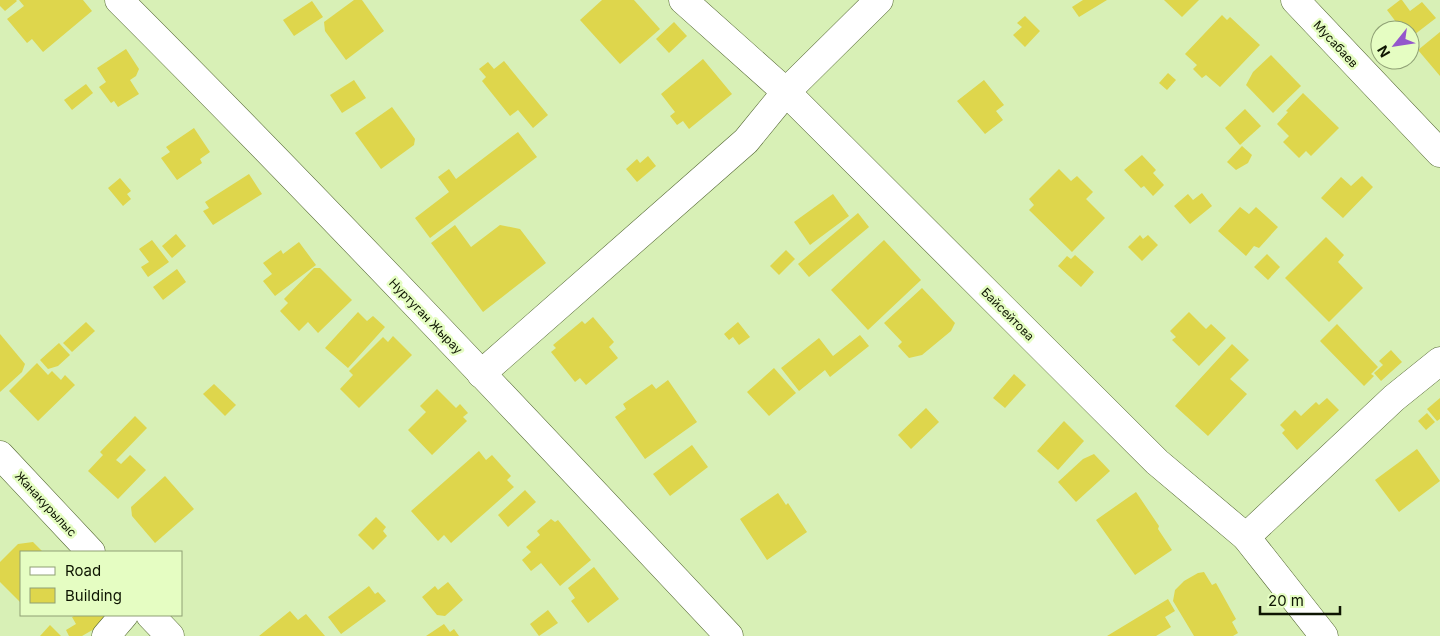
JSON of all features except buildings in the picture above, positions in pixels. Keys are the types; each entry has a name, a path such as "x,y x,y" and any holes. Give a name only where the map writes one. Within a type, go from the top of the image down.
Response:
{"street":[{"name":"Нуртуган Жырау","path":"119,0 188,69 481,374 729,636"},
{"name":"Байсейтова","path":"683,0 786,92 1157,462 1246,537 1324,636"},
{"path":"481,374 746,141 786,92 879,0"},
{"name":"Мусабаев","path":"1295,0 1435,140"},
{"path":"1246,537 1394,398 1440,361"},
{"name":"Жанакурылыс","path":"0,455 90,551"},
{"path":"106,636 123,616"},
{"path":"151,616 170,636"}]}
